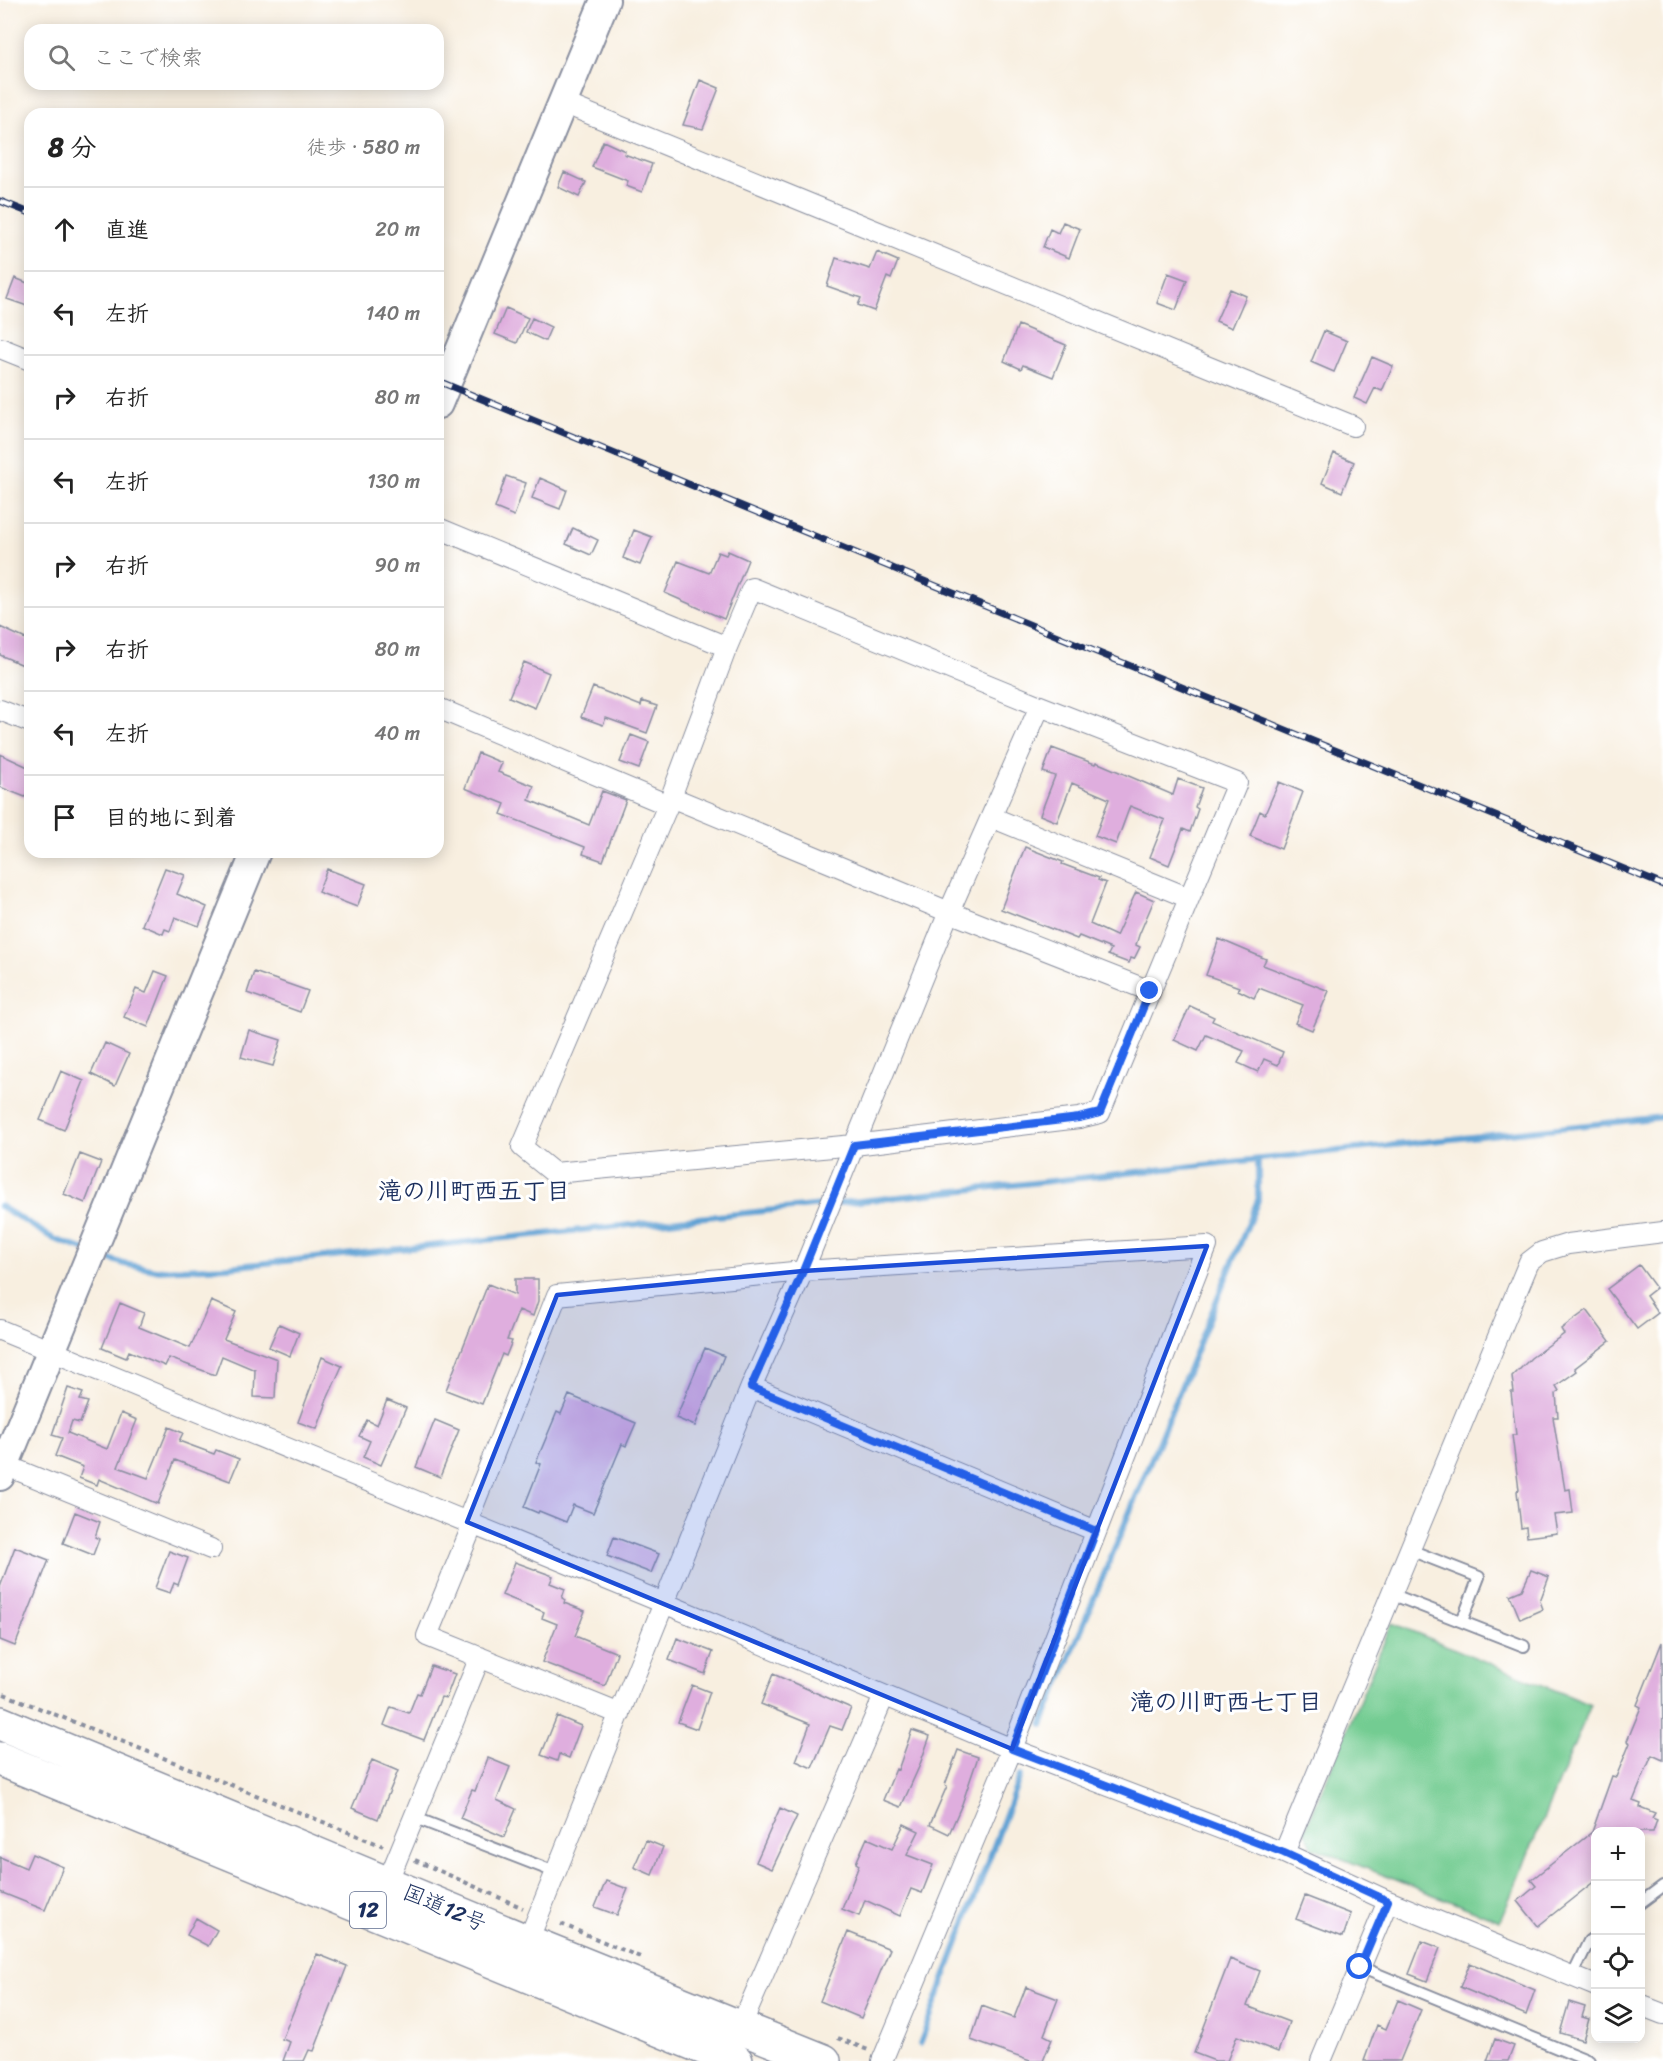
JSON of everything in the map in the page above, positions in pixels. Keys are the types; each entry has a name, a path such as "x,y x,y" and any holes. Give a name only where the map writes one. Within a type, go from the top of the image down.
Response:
{"highway":[{"name":"国道12号","path":"0,1723 387,1883 522,1956 732,2059"},
{"name":"国道12号","path":"0,1759 522,1956 741,2027 825,2061"}],"street":[{"path":"444,390 605,0"},
{"path":"563,103 1353,426"},
{"path":"0,348 24,358"},
{"path":"444,530 727,647"},
{"path":"752,588 1040,706 1237,783 1100,1113 1079,1118 854,1145 554,1173 522,1147 669,801 727,647 752,588"},
{"path":"522,1956 751,1387 803,1271 949,912 1040,706"},
{"path":"0,710 24,720"},
{"path":"444,710 1150,991"},
{"path":"991,817 1189,898"},
{"path":"211,1549 2,1468 52,1352 254,858"},
{"path":"1284,1853 1529,1262 1542,1252 1568,1244 1663,1232"},
{"path":"620,1714 427,1635 556,1295 803,1271 1207,1246 1012,1749 882,2061"},
{"path":"0,1330 1012,1749 1284,1853 1388,1901 1591,1984"},
{"path":"751,1387 1096,1531"},
{"path":"387,1883 480,1657"},
{"path":"732,2059 741,2027 885,1696"},
{"path":"1321,2061 1388,1901"},
{"path":"1645,2007 1663,2014"}],"lane":[{"path":"1410,1550 1479,1577 1462,1621"},
{"path":"1391,1594 1524,1646"},
{"path":"413,1817 555,1872"},
{"path":"1645,1900 1663,1886"},
{"path":"1572,1976 1591,1940"},
{"path":"1360,1967 1589,2061"}],"highlighted area":[{"path":"1207,1246 1012,1749 467,1522 557,1295 803,1271"}],"green space":[{"path":"1392,1623 1591,1705 1500,1921 1312,1847 1305,1830"}],"building":[{"path":"700,80 719,88 703,129 683,125"},
{"path":"603,141 625,151 624,154 652,164 642,192 626,186 628,181 592,167"},
{"path":"564,172 586,182 579,197 558,187"},
{"path":"1063,222 1080,229 1069,258 1043,247 1050,229 1058,233"},
{"path":"877,252 898,261 891,279 887,277 874,311 858,305 861,298 827,286 836,258 870,269"},
{"path":"1168,273 1187,280 1176,310 1157,303"},
{"path":"15,278 24,282 24,305 7,299"},
{"path":"1230,289 1246,296 1232,328 1216,321"},
{"path":"506,308 528,318 517,343 495,334"},
{"path":"532,318 551,327 545,341 526,332"},
{"path":"1018,325 1066,345 1053,377 1023,365 1021,369 1004,361"},
{"path":"1324,331 1347,341 1334,372 1311,362"},
{"path":"1372,357 1393,366 1382,391 1375,388 1367,404 1354,398"},
{"path":"1334,453 1354,462 1342,492 1322,483"},
{"path":"506,476 526,483 514,516 495,508"},
{"path":"540,478 567,490 560,509 532,498"},
{"path":"573,528 598,540 591,555 566,544"},
{"path":"634,530 652,537 640,565 623,558"},
{"path":"728,551 748,560 724,619 665,593 678,561 709,573 718,552 726,555"},
{"path":"0,627 24,638 24,665 0,655"},
{"path":"524,662 549,673 535,708 509,697"},
{"path":"593,687 641,706 642,701 657,706 647,733 606,718 603,725 581,717"},
{"path":"631,735 649,742 639,769 620,762"},
{"path":"1052,748 1095,764 1096,762 1173,795 1178,779 1202,788 1190,832 1183,829 1169,865 1150,857 1165,820 1130,806 1116,844 1095,836 1109,799 1072,783 1057,822 1040,815 1055,776 1043,772"},
{"path":"478,753 502,763 498,772 534,786 529,800 589,825 602,791 626,800 603,861 583,854 585,847 501,814 505,804 465,788"},
{"path":"0,754 24,765 24,797 0,787"},
{"path":"1279,782 1303,792 1281,849 1250,836 1260,811 1265,814"},
{"path":"1025,847 1106,883 1090,924 1116,936 1136,892 1154,900 1139,935 1136,945 1140,947 1134,959 1131,958 1129,963 1108,955 1111,949 1079,936 1077,939 1001,909"},
{"path":"165,868 185,875 177,894 207,907 199,926 175,917 170,931 165,929 163,934 142,925"},
{"path":"327,869 366,884 357,907 318,892"},
{"path":"1219,939 1266,959 1263,965 1329,991 1312,1030 1295,1023 1303,1005 1259,988 1254,998 1238,990 1239,987 1206,975"},
{"path":"155,971 168,976 148,1027 124,1017 136,989 146,993"},
{"path":"254,972 308,991 300,1012 247,993"},
{"path":"1190,1006 1214,1017 1212,1021 1283,1052 1278,1065 1264,1059 1258,1072 1238,1063 1244,1051 1206,1035 1198,1051 1174,1040"},
{"path":"249,1030 281,1040 273,1066 241,1057"},
{"path":"105,1043 129,1054 115,1086 91,1074"},
{"path":"61,1071 84,1081 64,1130 40,1120"},
{"path":"80,1154 101,1162 85,1203 64,1194"},
{"path":"1639,1265 1656,1288 1646,1296 1658,1313 1637,1329 1607,1289"},
{"path":"515,1279 538,1279 538,1301 533,1316 519,1310 507,1340 512,1341 506,1356 502,1354 482,1404 446,1390 488,1284 515,1295"},
{"path":"211,1301 236,1312 224,1339 277,1359 275,1398 254,1397 255,1370 222,1356 215,1375 169,1358 165,1366 129,1351 126,1358 102,1348 120,1303 144,1313 139,1327 190,1348"},
{"path":"1587,1310 1610,1341 1575,1368 1577,1371 1556,1386 1559,1391 1556,1394 1558,1417 1553,1417 1565,1490 1570,1489 1573,1513 1554,1515 1557,1533 1527,1537 1526,1527 1521,1528 1517,1491 1519,1490 1512,1435 1516,1435 1511,1392 1514,1392 1512,1377 1531,1358 1564,1334 1561,1329"},
{"path":"279,1324 299,1333 290,1356 269,1347"},
{"path":"705,1348 724,1356 695,1426 676,1418"},
{"path":"322,1357 342,1366 317,1429 298,1422"},
{"path":"68,1388 83,1393 80,1400 88,1402 80,1423 72,1421 68,1433 107,1449 121,1413 137,1420 118,1467 148,1478 169,1427 183,1433 179,1441 214,1454 216,1450 239,1459 230,1481 175,1460 158,1504 99,1479 97,1485 79,1478 83,1467 55,1456 62,1438 52,1435"},
{"path":"569,1395 636,1423 626,1446 622,1444 593,1513 573,1505 566,1522 524,1507 541,1464 536,1462 557,1412 561,1414"},
{"path":"387,1400 406,1408 381,1465 363,1457 370,1441 359,1436 367,1420 377,1425"},
{"path":"435,1420 459,1430 440,1477 416,1467"},
{"path":"75,1512 100,1522 95,1537 99,1539 93,1555 63,1543"},
{"path":"614,1537 659,1554 651,1573 607,1556"},
{"path":"15,1547 49,1560 15,1646 0,1640 0,1587"},
{"path":"169,1551 188,1558 178,1585 174,1583 170,1593 155,1588"},
{"path":"515,1562 553,1576 550,1583 565,1589 562,1598 565,1600 564,1603 585,1611 575,1636 617,1653 605,1686 542,1662 557,1624 542,1618 544,1612 502,1595"},
{"path":"1531,1570 1549,1577 1540,1601 1543,1609 1520,1619 1510,1595 1522,1590"},
{"path":"677,1638 713,1652 705,1674 669,1660"},
{"path":"1662,1642 1663,1760 1652,1755 1633,1801 1641,1804 1640,1807 1655,1813 1652,1818 1657,1820 1653,1832 1645,1832 1645,1827 1594,1827 1612,1776 1616,1777 1630,1743 1627,1741 1641,1707 1637,1705"},
{"path":"431,1666 455,1674 446,1698 441,1697 424,1740 384,1725 391,1707 409,1713 417,1693 420,1694"},
{"path":"773,1674 851,1708 842,1730 830,1726 812,1768 796,1761 810,1724 761,1704"},
{"path":"692,1685 710,1692 697,1729 678,1722"},
{"path":"557,1716 581,1726 569,1758 559,1754 557,1761 541,1755"},
{"path":"912,1730 930,1736 901,1807 883,1800 896,1769 898,1770"},
{"path":"958,1750 978,1757 949,1834 930,1825 947,1786 945,1785"},
{"path":"488,1758 510,1767 497,1800 516,1809 504,1837 460,1818 472,1790 475,1791"},
{"path":"372,1760 398,1771 378,1819 352,1808"},
{"path":"780,1808 797,1816 772,1869 756,1862"},
{"path":"904,1824 919,1831 907,1855 933,1865 922,1893 911,1889 900,1916 865,1900 859,1916 842,1909 859,1865 856,1863 867,1838 892,1849"},
{"path":"1591,1833 1591,1884 1538,1926 1518,1901 1536,1886 1531,1880"},
{"path":"646,1840 663,1847 652,1875 634,1867"},
{"path":"32,1854 63,1867 45,1910 0,1892 0,1857 26,1868"},
{"path":"606,1881 628,1889 617,1915 595,1907"},
{"path":"1305,1896 1351,1914 1343,1937 1296,1919"},
{"path":"196,1918 217,1930 208,1946 187,1935"},
{"path":"848,1932 890,1949 861,2018 820,2001"},
{"path":"1422,1941 1440,1948 1427,1981 1409,1974"},
{"path":"317,1954 347,1966 314,2051 309,2050 304,2061 283,2061 290,2042 282,2039"},
{"path":"1230,1959 1260,1971 1247,2006 1289,2022 1278,2052 1237,2036 1227,2061 1215,2061 1194,2053"},
{"path":"1470,1963 1535,1990 1526,2015 1460,1987"},
{"path":"1026,1987 1058,1999 1044,2035 1052,2039 1043,2061 1030,2061 971,2040 982,2006 1014,2018"},
{"path":"1398,2000 1421,2010 1400,2061 1364,2061 1377,2025 1386,2029"},
{"path":"1569,2002 1585,2007 1582,2017 1589,2019 1583,2040 1560,2033"},
{"path":"1495,2039 1514,2046 1508,2061 1487,2061"}],"waterway":[{"path":"99,1255 124,1264 156,1270 228,1267 1663,1117"},
{"path":"1042,1725 1258,1200 1258,1159"},
{"path":"0,1206 54,1239 86,1250"},
{"path":"920,2044 1020,1776"}],"railway":[{"path":"0,201 24,211"},
{"path":"444,383 1663,885"}],"district":[{"name":"滝の川町西五丁目","path":"474,1191"},
{"name":"滝の川町西七丁目","path":"1226,1702"}],"route":[{"path":"1150,991 1100,1113 1079,1118 854,1145 803,1271 751,1387 1096,1531 1012,1749 1284,1853 1388,1901 1360,1967"}]}
